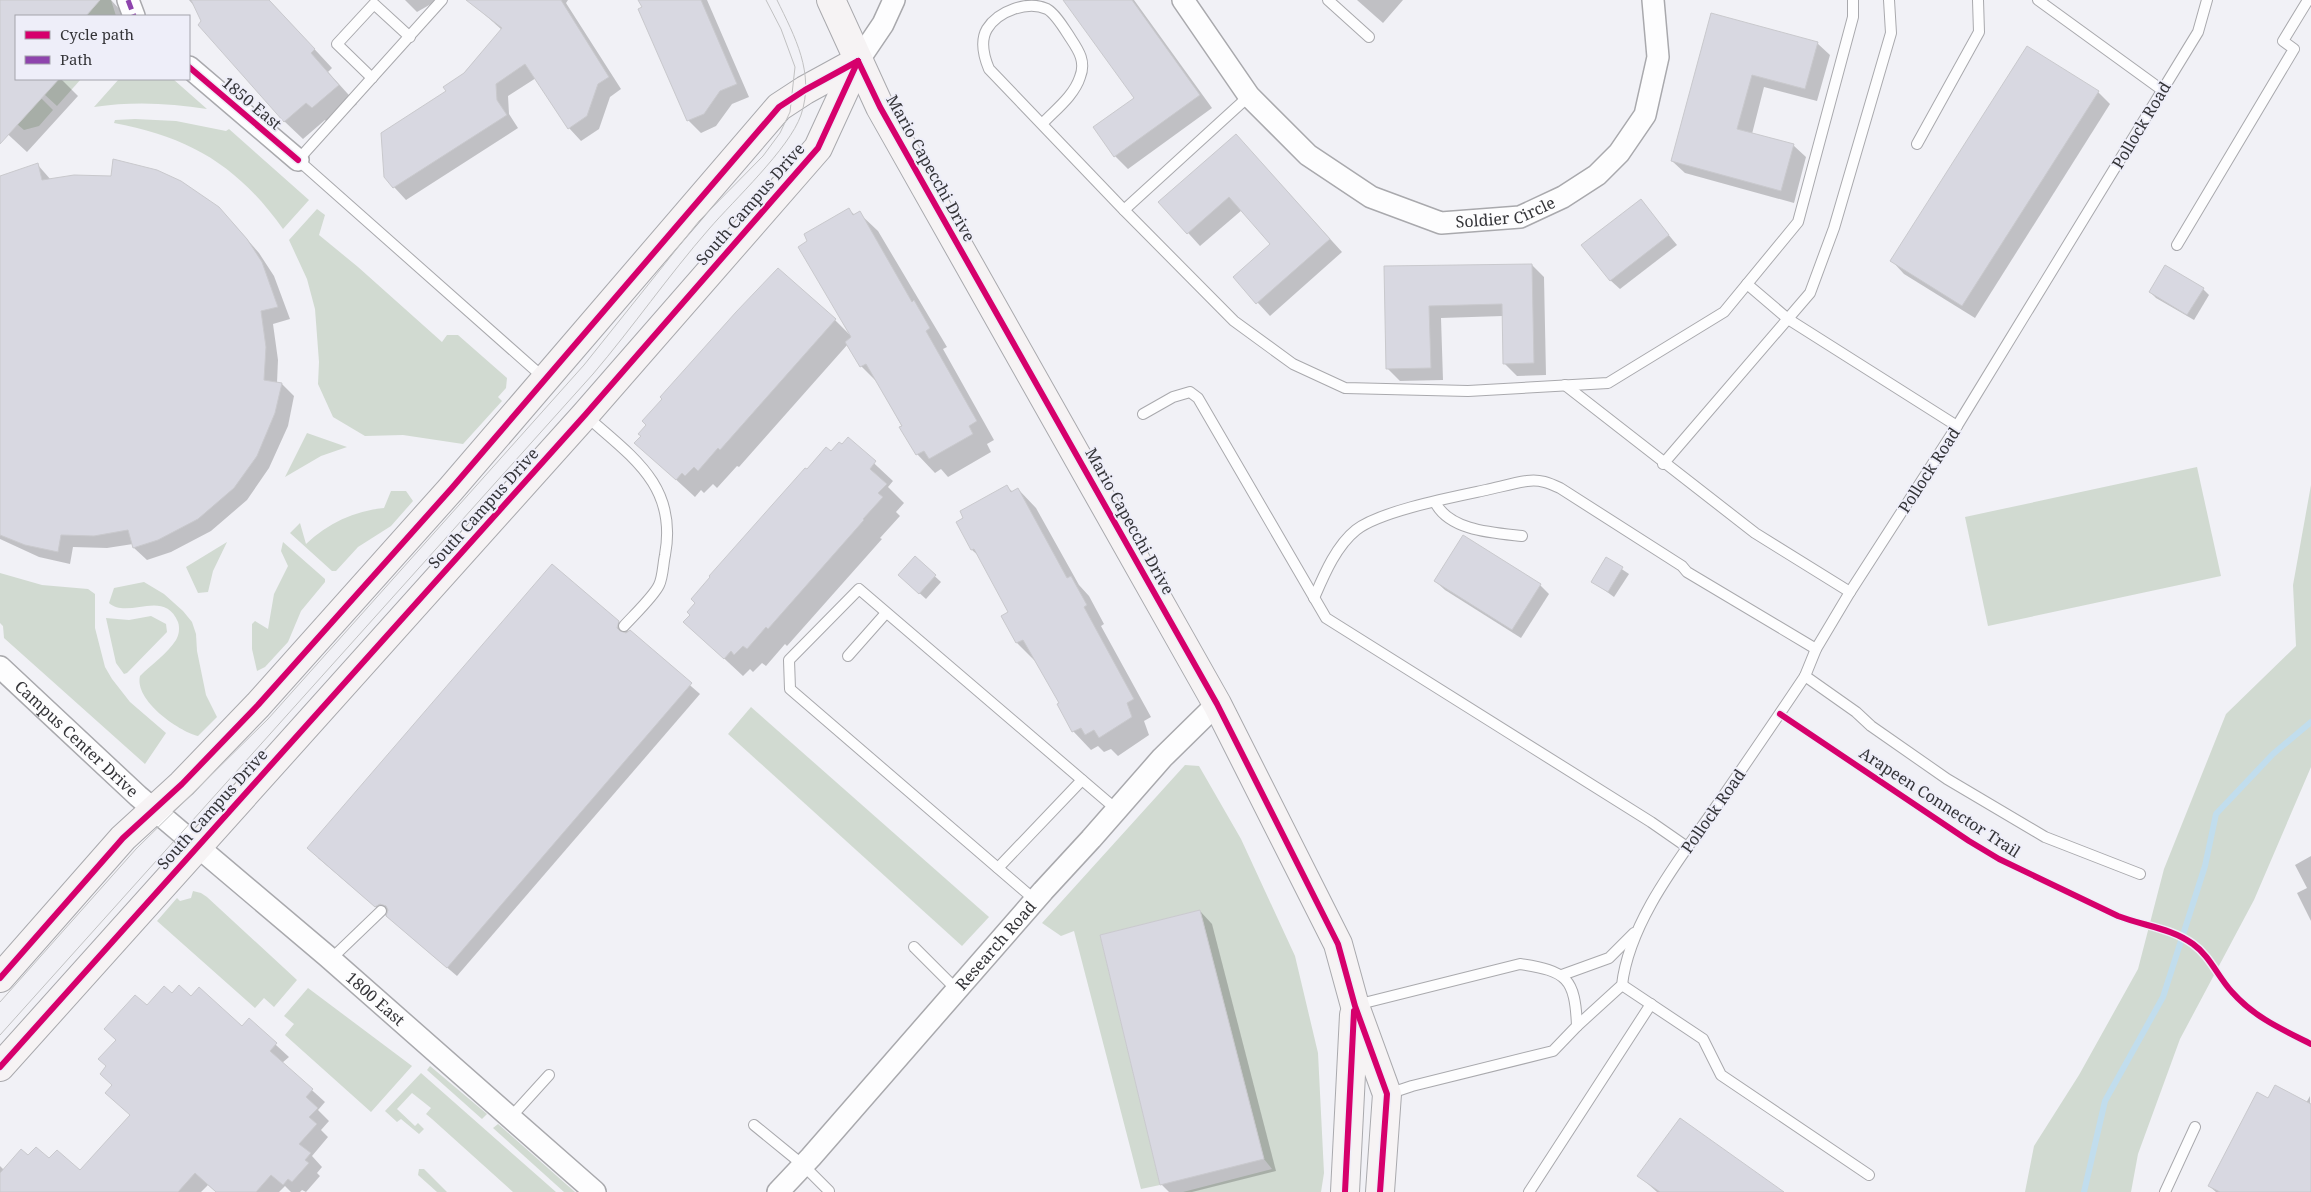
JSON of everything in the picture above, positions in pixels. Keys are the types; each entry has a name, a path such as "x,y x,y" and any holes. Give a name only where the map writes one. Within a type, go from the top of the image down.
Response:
{"street":[{"path":"128,0 134,15"},
{"name":"Mario Capecchi Drive","path":"831,0 880,107 1217,704 1338,944 1354,1006 1387,1094 1380,1192"},
{"path":"0,978 123,838 182,784 258,705 451,489 544,378 779,107 805,90 858,61 883,24 894,0"},
{"name":"Soldier Circle","path":"1183,0 1249,96 1308,155 1371,196 1440,223 1520,217 1563,197 1597,175 1620,153 1645,115 1658,57 1654,0"},
{"name":"South Campus Drive","path":"0,1067 585,415 818,148 858,61"},
{"name":"1850 East","path":"190,68 298,160"},
{"name":"Campus Center Drive","path":"1,671 154,809"},
{"name":"Research Road","path":"778,1192 1116,809 1162,758 1217,704"},
{"name":"1800 East","path":"154,809 196,847 331,959 595,1192"},
{"name":"Mario Capecchi Drive","path":"1345,1192 1354,1006"}],"lane":[{"path":"298,160 442,0"},
{"path":"1328,0 1369,37"},
{"path":"1042,124 1075,89 1081,77 1081,54 1048,10 1034,6 1016,7 997,18 987,29 984,56 989,69 1124,210 1234,322 1293,364 1345,388 1468,391 1608,383 1724,312 1798,222 1853,17 1853,0"},
{"path":"1664,464 1810,294 1834,228 1891,33 1889,0"},
{"path":"1917,144 1979,32 1978,0"},
{"path":"2038,0 2162,90"},
{"name":"Pollock Road","path":"1636,931 1687,847 1805,676 1816,649 1850,592 1957,426 2198,32 2207,0"},
{"path":"2177,244 2294,49 2283,41 2308,0"},
{"path":"372,78 337,44 374,4 410,37"},
{"path":"1124,210 1249,96"},
{"name":"1850 East","path":"298,160 544,378"},
{"path":"1747,284 1788,319 1957,426"},
{"path":"1564,386 1755,533 1850,592"},
{"path":"1143,414 1182,393 1190,392 1198,398 1326,618 1651,822 1687,847"},
{"path":"585,415 641,465 658,488 667,516 666,548 659,585 624,626"},
{"path":"1314,598 1325,572 1354,532 1378,518 1435,502 1528,481 1545,481 1647,543 1682,566 1687,572 1816,649"},
{"path":"1435,502 1440,513 1477,532 1522,536"},
{"path":"1035,900 790,689 789,660 859,589 1116,809"},
{"path":"848,656 886,613"},
{"path":"1805,676 1856,712 1871,726 1947,779 2045,837 2140,874"},
{"path":"998,868 1082,780"},
{"path":"331,959 381,911"},
{"path":"1562,975 1609,958 1636,931"},
{"path":"1387,1094 1553,1051 1622,985 1624,966 1636,931"},
{"path":"914,948 956,989"},
{"path":"1354,1006 1520,964 1544,968 1562,975 1569,984 1576,1004 1577,1026"},
{"path":"1622,985 1702,1038 1721,1075 1868,1175"},
{"path":"1529,1192 1652,1004"},
{"path":"511,1117 549,1075"},
{"path":"754,1125 803,1165 829,1191"},
{"path":"2165,1192 2195,1127"}],"shaded area":[{"path":"100,0 111,0 116,15 87,15"},
{"path":"58,80 80,80 57,106 44,94"},
{"path":"118,80 174,80 207,109 151,104 94,107"},
{"path":"41,98 53,110 39,126 24,130 17,124"},
{"path":"115,120 176,121 226,131 229,129 309,200 283,229 248,188 230,171 210,158 189,146 166,137 114,123"},
{"path":"317,209 325,215 319,235 442,342 447,335 458,335 507,378 506,388 498,397 502,401 463,444 403,435 365,436 333,417 318,384 319,362 315,309 307,279 289,240"},
{"path":"307,433 347,447 321,456 285,477"},
{"path":"2197,467 2221,576 1988,626 1965,517"},
{"path":"2311,485 2311,767 2254,900 2180,1039 2138,1154 2131,1192 2025,1192 2034,1146 2079,1075 2138,969 2164,869 2226,714 2296,646 2293,585"},
{"path":"391,491 406,491 413,501 391,526 358,547 336,571 332,571 290,533 300,523 306,544 323,530 342,519 362,512 384,508"},
{"path":"227,542 213,571 208,592 198,593 186,567"},
{"path":"283,542 325,579 325,582 301,611 288,642 265,667 257,671 252,649 252,624 255,621 268,629 274,594 288,566 281,551"},
{"path":"0,573 42,585 88,589 95,594 95,628 105,667 130,702 166,733 145,764 4,638 3,626 0,623"},
{"path":"144,582 164,594 192,622 196,634 197,651 206,695 217,717 198,736 180,728 159,713 150,704 140,685 140,676 169,650 177,638 179,624 172,612 164,607 126,608 117,607 109,603 114,588"},
{"path":"151,616 166,624 167,632 124,674 116,663 106,618 129,620"},
{"path":"751,707 989,917 962,946 728,734"},
{"path":"1185,765 1199,766 1241,839 1295,956 1318,1053 1324,1173 1321,1192 1183,1192 1272,1169 1264,1159 1200,910 1100,935 1160,1185 1141,1189 1074,931 1061,936 1042,923"},
{"path":"193,891 207,897 297,980 274,1007 264,998 255,1008 157,921 177,898 180,901 191,898"},
{"path":"308,988 412,1066 371,1112 285,1035 294,1024 284,1016"},
{"path":"430,1066 487,1114 482,1119 427,1070"},
{"path":"421,1073 556,1192 513,1192 426,1114 431,1108 412,1093 397,1109 415,1126 418,1123 424,1129 419,1134 401,1119 397,1122 385,1111"},
{"path":"498,1124 575,1192 564,1192 493,1128"},
{"path":"419,1169 424,1169 447,1192 437,1192 418,1175"}],"building":[{"path":"0,0 100,0 87,15 15,15 15,80 58,80 0,144"},
{"path":"191,0 269,0 315,49 311,53 339,85 312,108 306,103 284,122 198,25 201,21"},
{"path":"466,0 561,0 609,77 598,84 587,116 568,129 525,64 496,84 497,100 507,115 393,188 384,177 381,133 446,91 443,87 464,73 502,28"},
{"path":"638,0 701,0 737,84 720,91 704,114 687,121 638,9 642,7"},
{"path":"1063,0 1132,0 1200,95 1114,157 1093,127 1134,98"},
{"path":"1711,13 1818,42 1805,89 1752,75 1737,129 1794,144 1781,191 1671,161"},
{"path":"2027,46 2099,91 1962,306 1890,261"},
{"path":"1236,134 1330,239 1256,304 1233,277 1270,244 1229,197 1187,234 1158,202"},
{"path":"113,159 157,170 181,181 219,207 247,239 262,262 278,307 261,311 266,347 264,380 282,383 275,413 257,456 234,488 198,519 158,540 133,548 128,530 94,536 61,535 58,552 25,545 0,535 0,176 38,163 42,180 74,175 111,176"},
{"path":"1641,199 1669,235 1610,281 1581,245"},
{"path":"849,208 853,215 860,211 912,302 914,300 930,328 926,331 977,421 969,426 973,434 929,459 924,451 916,455 899,427 902,426 866,364 860,367 845,342 851,337 798,247 807,241 804,234"},
{"path":"1532,264 1534,363 1503,364 1502,304 1429,306 1431,368 1386,369 1384,266"},
{"path":"2165,265 2204,288 2187,315 2149,292"},
{"path":"778,268 836,319 720,450 718,448 698,471 694,467 685,476 682,473 676,480 634,443 641,436 638,434 646,425 642,421 662,399 660,397"},
{"path":"848,437 876,461 870,469 887,484 878,493 883,497 768,629 766,627 747,649 743,646 734,655 731,651 724,659 683,622 690,615 687,612 695,603 691,599 709,576 805,468 807,469 826,447 831,451 839,442 842,444"},
{"path":"1007,485 1011,492 1018,488 1067,578 1071,576 1087,605 1084,607 1134,699 1127,703 1132,717 1099,738 1094,730 1085,735 1081,728 1072,732 1057,704 1059,703 1023,640 1016,643 1001,616 1008,612 974,549 971,550 956,522 963,518 960,511"},
{"path":"1463,535 1541,584 1512,630 1434,581"},
{"path":"915,556 936,575 919,594 898,575"},
{"path":"1606,557 1623,567 1608,592 1591,582"},
{"path":"552,564 619,621 617,628 620,631 626,633 630,630 692,683 447,968 386,916 388,910 386,906 380,904 375,907 307,848"},
{"path":"1200,910 1264,1159 1160,1185 1100,935"},
{"path":"179,985 191,996 199,987 242,1026 249,1018 277,1043 270,1051 313,1089 306,1097 318,1108 309,1117 317,1124 299,1144 311,1153 305,1160 309,1163 292,1182 288,1179 283,1185 271,1175 256,1192 216,1192 195,1173 178,1192 0,1192 0,1173 21,1149 28,1155 36,1147 49,1158 57,1150 80,1170 130,1115 105,1093 112,1085 100,1074 106,1066 98,1059 116,1040 104,1029 135,995 147,1005 164,986 172,993"},
{"path":"2275,1085 2311,1104 2311,1192 2220,1192 2208,1186 2257,1092 2268,1098"},
{"path":"1680,1118 1784,1192 1660,1192 1637,1176"}],"waterway":[{"path":"2084,1192 2105,1101 2163,997 2205,866 2216,814 2273,754 2311,722"}],"tram line":[{"path":"0,1002 136,849 268,719 584,365 699,221 763,156 780,133 790,112 795,67 781,29 766,0"},
{"path":"0,1035 593,374 694,247 760,174 785,143 801,115 806,85 801,56 777,0"}],"marked path":[{"path":"128,0 134,15"}],"cycle path":[{"path":"858,61 880,107 1217,704 1338,944 1355,1006 1387,1094 1380,1192"},
{"path":"0,978 123,838 182,784 258,705 451,489 779,107 805,90 858,61"},
{"path":"0,1067 585,415 818,148 858,61"},
{"path":"190,68 298,160"},
{"name":"Arapeen Connector Trail","path":"1780,714 1969,841 1999,859 2118,916 2176,934 2185,939 2204,954 2227,986 2249,1009 2268,1022 2311,1044"},
{"path":"1345,1192 1354,1011"}]}
